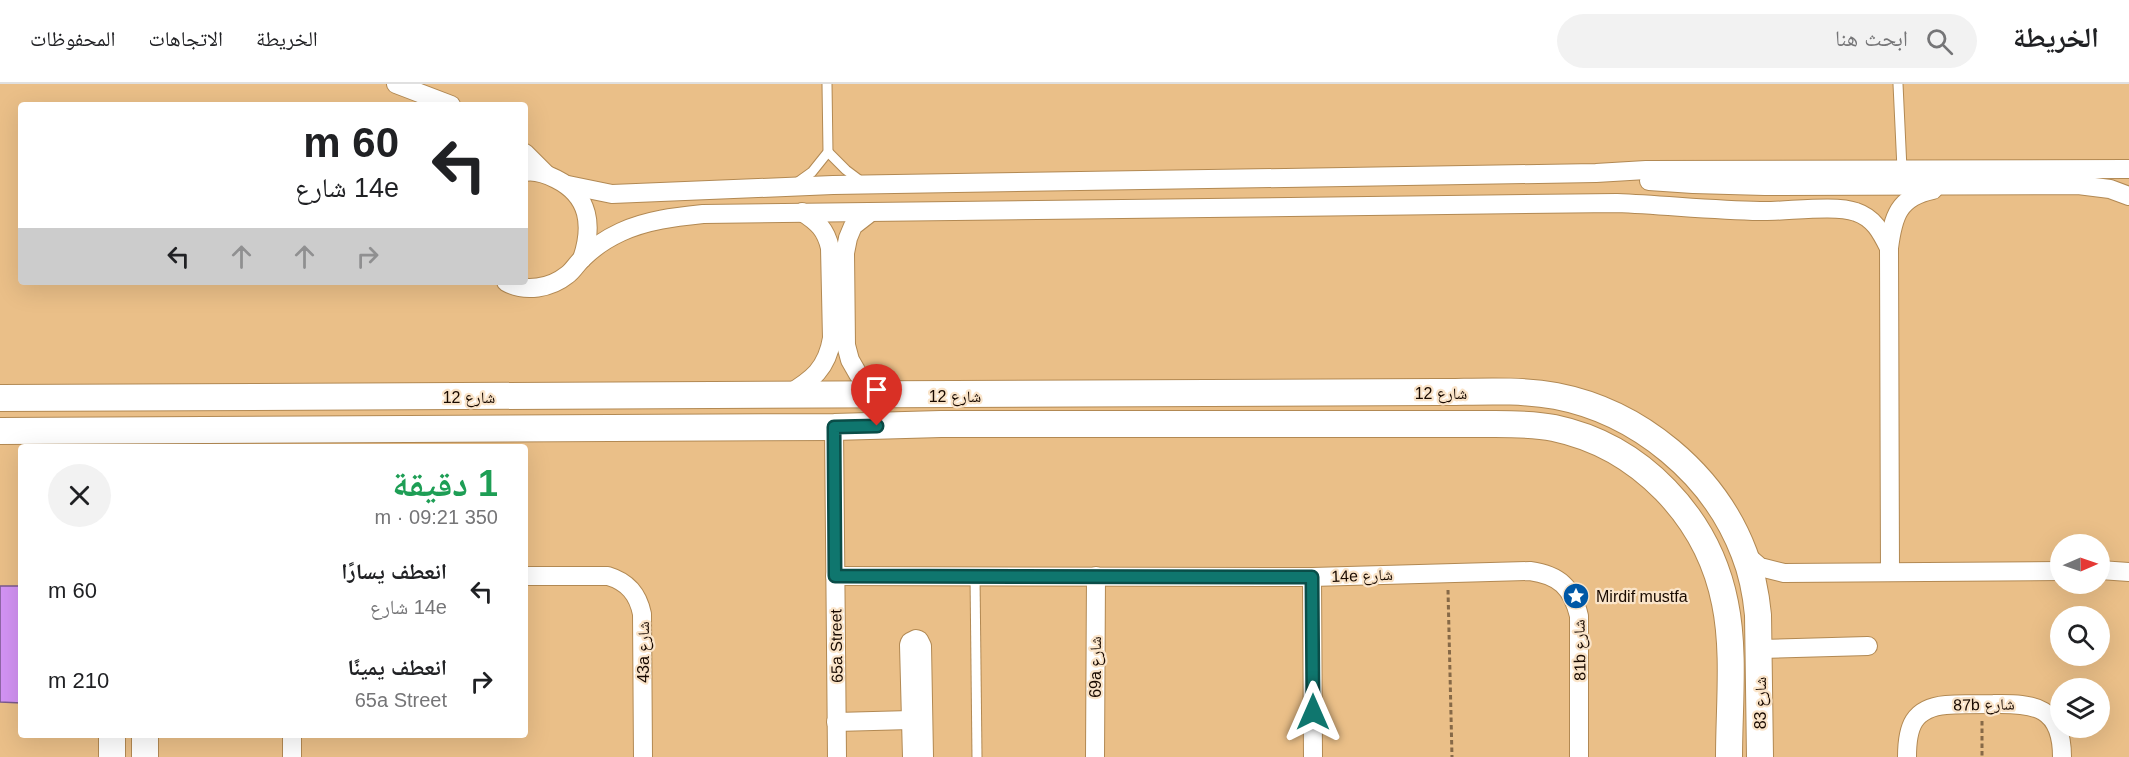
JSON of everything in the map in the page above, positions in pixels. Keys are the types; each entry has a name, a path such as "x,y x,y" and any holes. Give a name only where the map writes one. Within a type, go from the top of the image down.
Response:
{"street":[{"path":"394,84 425,102"},
{"path":"394,84 443,102"},
{"path":"528,156 546,174 568,185 612,194 866,184 1596,173 1646,170 2129,169"},
{"path":"528,172 546,174"},
{"path":"1596,173 1629,179 1693,184 2078,185 2110,189 2129,196"},
{"path":"568,185 581,200 588,219 588,240 582,259"},
{"path":"1890,572 1889,248 1892,226 1898,210 1909,200 1924,192 1952,186"},
{"path":"511,285 531,288 551,285 569,274 599,244 622,232 646,223 703,214 1617,203 1761,211 1855,211 1879,227 1889,248"},
{"path":"785,396 815,376 830,352 832,338 830,248 827,235 821,225 802,212"},
{"path":"870,212 853,226 845,253 846,345 850,360 858,374 868,383 903,396"},
{"name":"شارع 12","path":"0,398 1519,393 1555,396 1583,403 1631,424 1681,460 1702,482 1729,520 1745,554 1756,594 1760,649"},
{"path":"1146,425 1147,417 1153,411 1209,406 1237,394"},
{"path":"941,424 979,413 1054,411 1059,407 1062,395"},
{"name":"شارع 12","path":"0,431 73,431 166,439 370,438 941,424 1495,424 1553,428 1576,434 1619,453 1639,466 1666,490 1688,517 1701,537 1720,581 1726,604 1730,651"},
{"name":"65a Street","path":"834,427 837,757"},
{"path":"73,431 91,444"},
{"path":"1745,554 1760,567 1784,573 2050,571"},
{"name":"14e شارع","path":"835,576 1312,577 1530,571"},
{"name":"81b شارع","path":"1530,571 1544,573 1557,579 1568,589 1575,601 1580,630 1579,757"},
{"path":"2110,571 2129,572"},
{"path":"1758,615 1763,598 1771,585 1784,573"},
{"name":"43a شارع","path":"528,576 608,576 619,579 635,593 642,614 643,757"},
{"name":"69a شارع","path":"1095,757 1096,576"},
{"path":"1312,577 1313,757"},
{"path":"912,757 909,645 912,639 919,640 922,646 924,757"},
{"path":"1760,649 1868,646"},
{"name":"شارع 83","path":"1760,649 1760,757"},
{"name":"شارع 83","path":"1729,757 1730,651"},
{"name":"87b شارع","path":"1907,757 1909,730 1923,711 1934,706 2018,703 2031,705 2043,711 2053,720 2059,731 2062,757"},
{"path":"836,722 911,720"},
{"path":"111,738 112,757"},
{"path":"145,738 145,757"},
{"path":"292,738 292,757"}],"lane":[{"path":"790,186 812,172 828,152 826,84"},
{"path":"1898,84 1902,169"},
{"path":"828,152 846,170 866,184"},
{"path":"975,576 977,757"}],"path":[{"path":"1447,573 1452,757"},
{"path":"1982,704 1982,757"}],"building":[{"path":"0,586 18,586 18,703 0,702"}],"place":[{"name":"Mirdif mustfa","path":"1576,596"}],"route":[{"path":"877,426 834,427 835,576 1312,577 1313,712"}]}
